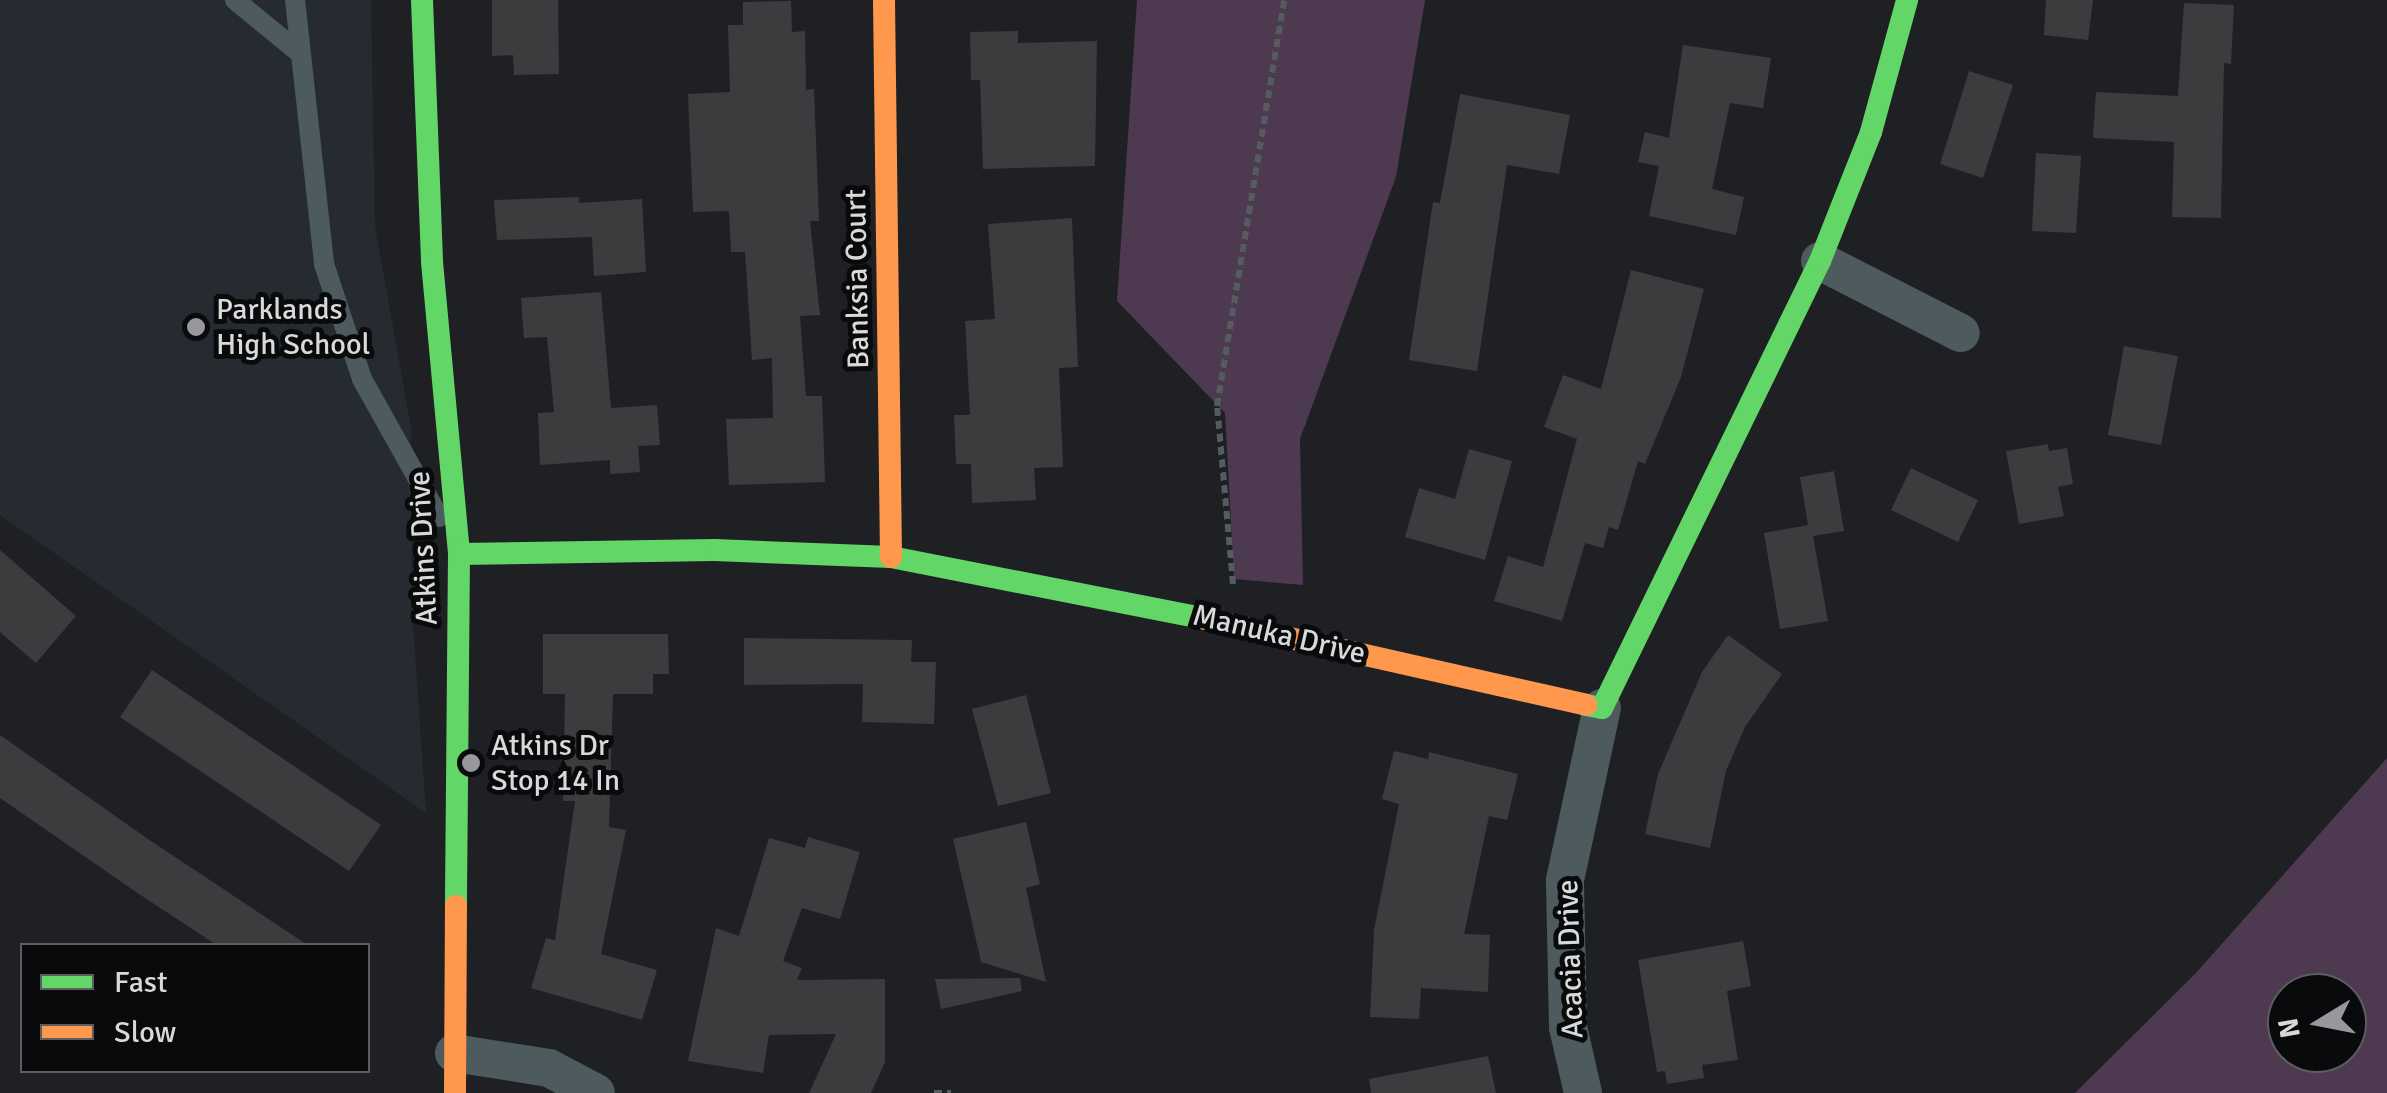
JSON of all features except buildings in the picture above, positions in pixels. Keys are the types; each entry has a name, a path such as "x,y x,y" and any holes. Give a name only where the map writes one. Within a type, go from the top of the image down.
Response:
{"street":[{"name":"Atkins Drive","path":"422,0 432,262 459,554 455,1093"},
{"name":"Banksia Court","path":"884,0 891,557"},
{"path":"1602,708 1820,261 1871,132 1907,0"},
{"path":"1820,261 1961,333"},
{"name":"Manuka Drive","path":"459,554 715,550 891,557 1237,626 1602,708"},
{"name":"Acacia Drive","path":"1582,1093 1568,1027 1565,880 1602,708"},
{"path":"454,1053 549,1068 596,1093"}],"lane":[{"path":"235,0 297,51"},
{"path":"295,0 297,51 324,264 342,330 362,379 459,554"}],"path":[{"path":"1237,626 1217,406 1284,0"},
{"path":"934,1093 950,1093"}],"shaded area":[{"name":"Parklands High School","path":"0,0 371,0 375,226 411,428 412,608 426,813 0,515"},
{"path":"1137,0 1425,0 1396,177 1300,439 1303,585 1234,579 1225,413 1117,301"},
{"path":"2387,758 2387,1093 2075,1093 2195,974"}],"traffic: fast":[{"path":"422,0 432,262 459,554 456,906"},
{"path":"1586,705 1602,708 1820,261 1871,132 1907,0"},
{"path":"459,554 715,550 891,557 1201,618"}],"traffic: slow":[{"path":"884,0 891,557"},
{"path":"1201,618 1586,705"},
{"path":"455,1093 456,906"}],"place":[{"name":"Parklands High School","path":"196,327"},
{"name":"Atkins Dr Stop 14 In","path":"471,763"}]}
